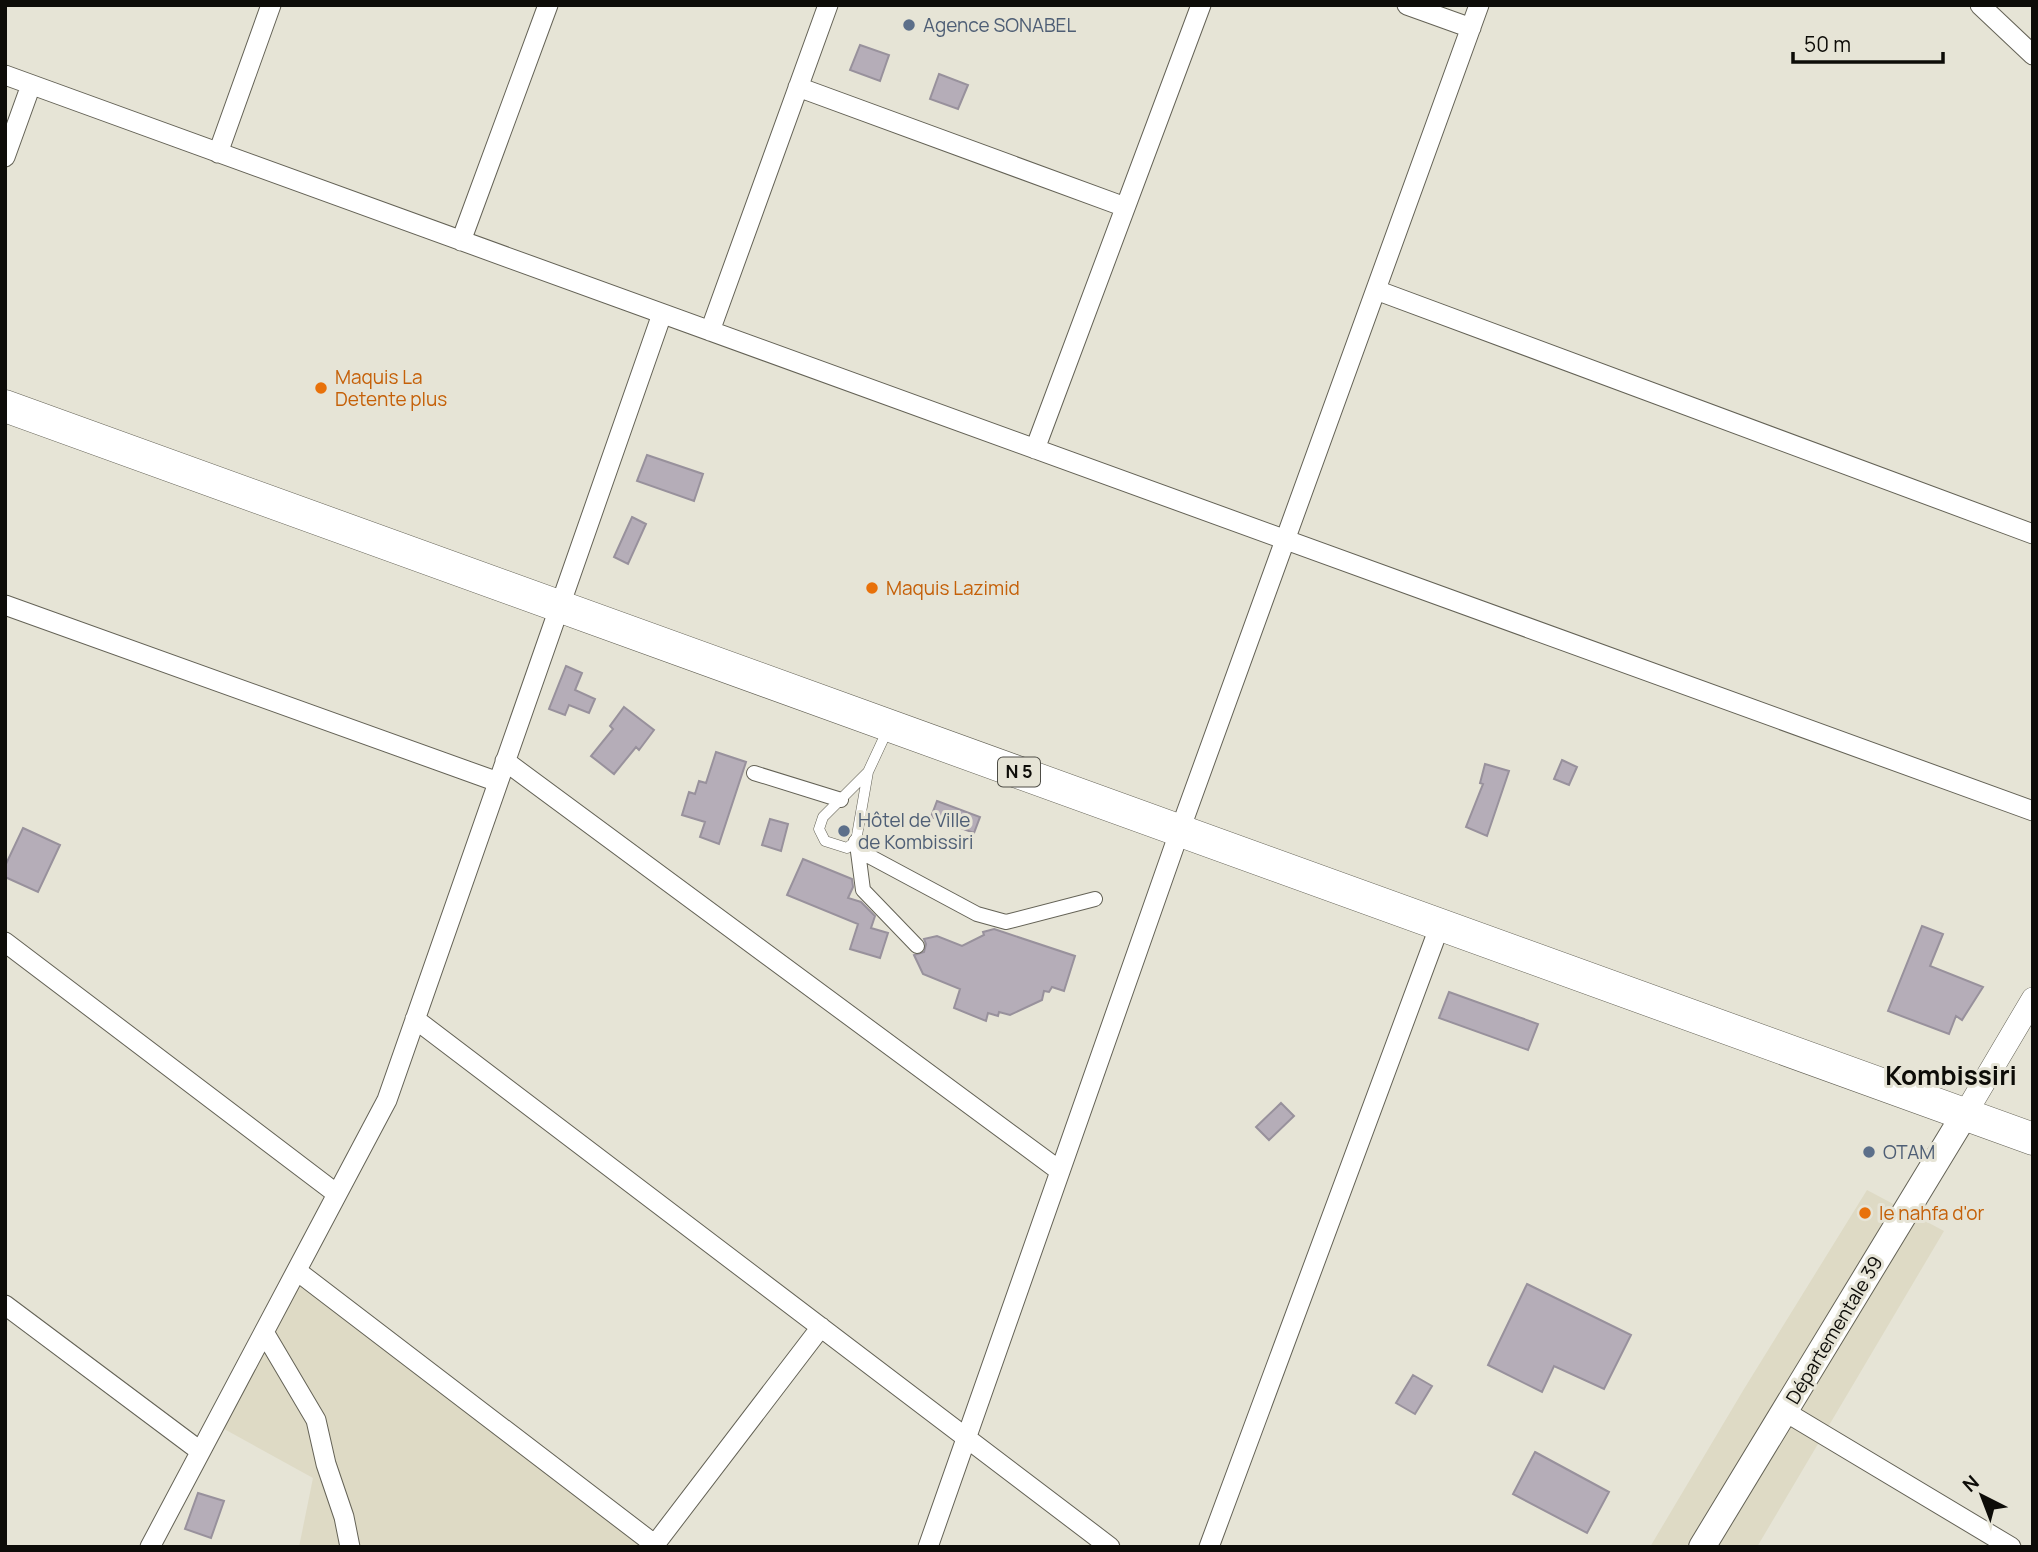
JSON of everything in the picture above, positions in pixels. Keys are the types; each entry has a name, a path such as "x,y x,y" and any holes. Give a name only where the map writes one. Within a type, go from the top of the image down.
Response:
{"highway":[{"name":"N 5","path":"5,406 2033,1139"}],"main road":[{"name":"Départementale 39","path":"1702,1547 1965,1114"}],"street":[{"path":"218,153 271,5"},
{"path":"461,241 548,5"},
{"path":"710,331 828,5"},
{"path":"1407,5 1471,28"},
{"path":"928,1547 1180,830 1479,5"},
{"path":"1980,5 2033,55"},
{"path":"1035,449 1197,6"},
{"path":"5,75 2033,811"},
{"path":"5,157 31,85"},
{"path":"798,87 1125,207"},
{"path":"1376,290 2033,534"},
{"path":"150,1547 387,1100 662,314"},
{"path":"5,604 498,782"},
{"path":"505,761 1060,1171"},
{"path":"754,773 841,800"},
{"path":"856,841 867,855 977,914 1006,922 1095,899"},
{"path":"856,841 863,890 917,946"},
{"path":"1209,1547 1440,925"},
{"path":"5,943 337,1194"},
{"path":"1965,1114 2033,999"},
{"path":"415,1019 1110,1547"},
{"path":"296,1271 656,1546 821,1327"},
{"path":"5,1305 200,1451"},
{"path":"264,1332 316,1420 350,1547"},
{"path":"1784,1411 2011,1547"}],"lane":[{"path":"868,772 823,817 819,829 825,841 847,848 856,841 868,772 889,725"}],"shaded area":[{"path":"1867,1190 1944,1231 1757,1547 1650,1547 1744,1389"},
{"path":"297,1271 653,1547 299,1547 313,1478 215,1424"}],"building":[{"path":"860,45 889,55 880,81 850,70"},
{"path":"939,74 968,85 958,109 930,99"},
{"path":"647,455 703,474 694,501 637,481"},
{"path":"632,517 646,524 628,564 614,557"},
{"path":"566,666 582,673 575,690 595,699 589,713 569,705 565,715 549,709"},
{"path":"624,707 654,730 639,750 636,747 614,774 591,756 613,729 610,726"},
{"path":"716,752 746,762 719,844 700,837 705,822 682,815 689,792 695,794 699,781 706,783"},
{"path":"1562,760 1577,767 1569,785 1554,779"},
{"path":"1485,764 1509,771 1487,836 1466,827 1483,784 1480,783"},
{"path":"937,801 980,817 974,833 931,817"},
{"path":"770,819 788,824 781,851 762,845"},
{"path":"23,828 60,845 38,892 5,877 5,866"},
{"path":"803,859 852,879 853,887 848,898 861,902 875,916 871,928 888,933 880,958 850,949 858,924 787,895"},
{"path":"1922,926 1943,934 1930,966 1983,987 1962,1020 1956,1016 1949,1034 1888,1011"},
{"path":"994,929 1075,956 1064,991 1052,987 1049,992 1044,991 1042,1000 1010,1015 988,1013 986,1021 954,1008 960,989 923,974 914,955 924,952 924,939 937,936 962,946 984,935 983,932"},
{"path":"1449,992 1538,1024 1528,1050 1439,1018"},
{"path":"1281,1103 1294,1116 1269,1140 1256,1127"},
{"path":"1527,1284 1631,1335 1604,1389 1554,1366 1542,1392 1488,1365"},
{"path":"1413,1375 1432,1386 1415,1414 1396,1403"},
{"path":"1535,1452 1609,1492 1587,1533 1513,1494"},
{"path":"198,1493 224,1501 211,1538 185,1529"}],"place":[{"name":"Agence SONABEL","path":"909,25"},
{"name":"Maquis La Detente plus","path":"321,388"},
{"name":"Maquis Lazimid","path":"872,588"},
{"name":"Hôtel de Ville de Kombissiri","path":"844,831"},
{"name":"OTAM","path":"1869,1152"},
{"name":"le nahfa d'or","path":"1865,1213"}],"district":[{"name":"Kombissiri","path":"1951,1076"}]}
